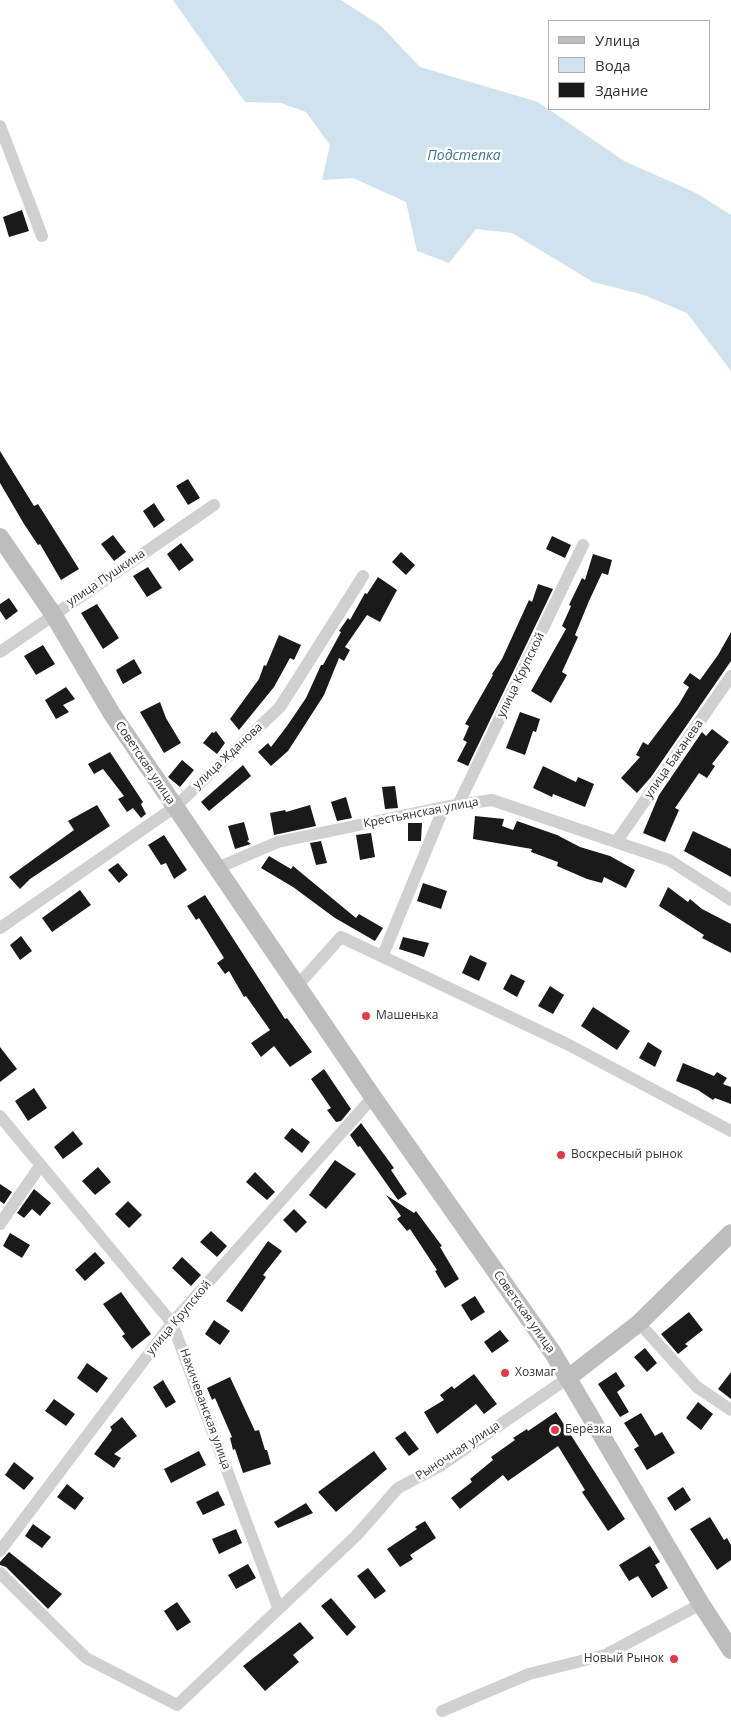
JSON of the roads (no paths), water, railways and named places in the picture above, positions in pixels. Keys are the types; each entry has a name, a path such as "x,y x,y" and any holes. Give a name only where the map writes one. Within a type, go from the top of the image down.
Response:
{"street":[{"path":"0,126 42,236"},
{"name":"улица Пушкина","path":"0,652 214,505"},
{"name":"Советская улица","path":"0,537 53,614 112,714 373,1097 568,1378 701,1604 731,1650"},
{"name":"улица Крупской","path":"458,805 584,544"},
{"name":"улица Жданова","path":"0,928 175,807 280,707 363,576"},
{"name":"улица Баканева","path":"616,841 731,676"},
{"name":"Крестьянская улица","path":"217,868 278,842 444,807 492,800 669,860 731,900"},
{"path":"383,955 444,807"},
{"path":"297,986 341,937 383,955 566,1044 731,1130"},
{"name":"улица Крупской","path":"0,1551 172,1323 373,1097"},
{"name":"Нахичеванская улица","path":"0,1116 172,1323 278,1607"},
{"path":"0,1224 40,1166"},
{"name":"Рыночная улица","path":"0,1573 86,1658 177,1706 278,1607 356,1536 398,1488 440,1466 568,1378 639,1324 731,1233"},
{"path":"639,1324 697,1387 731,1410"},
{"path":"442,1710 529,1674 605,1655 701,1604"}],"water":[{"name":"Подстепка","path":"173,0 341,0 381,26 420,67 538,102 624,161 696,193 731,215 731,371 687,313 644,295 593,282 512,233 476,229 449,263 417,251 406,202 353,178 322,180 330,145 306,112 281,103 245,102"}],"place":[{"name":"Машенька","path":"366,1016"},
{"name":"Воскресный рынок","path":"561,1155"},
{"name":"Хозмаг","path":"505,1373"},
{"name":"Берёзка","path":"555,1430"},
{"name":"Новый Рынок","path":"674,1659"}]}
